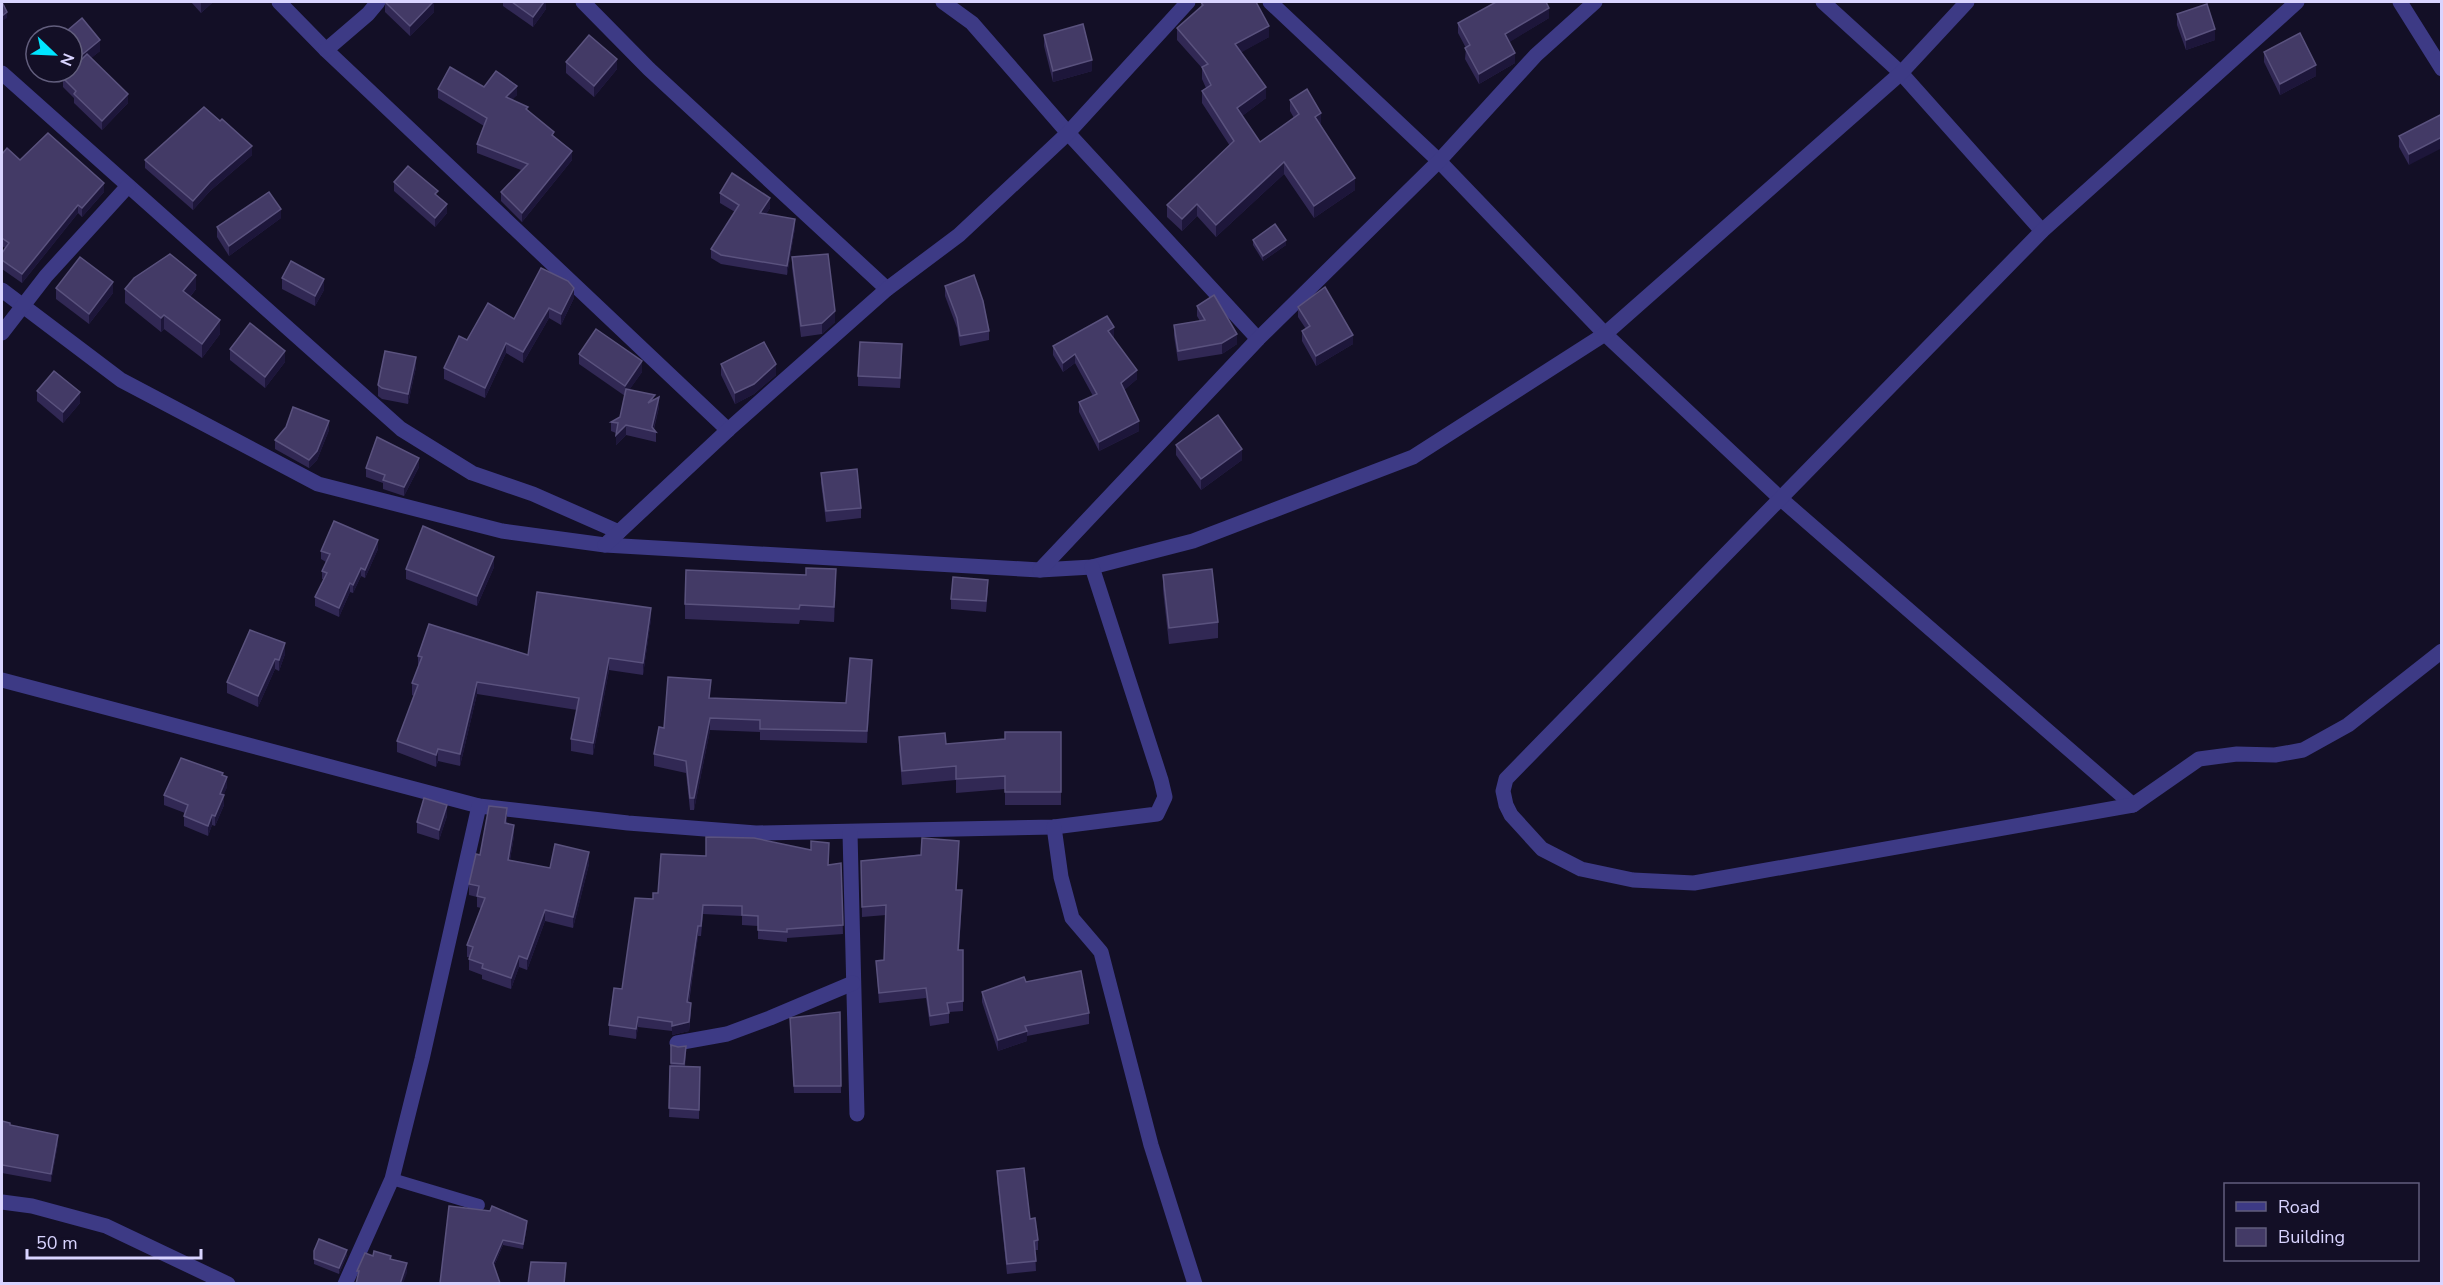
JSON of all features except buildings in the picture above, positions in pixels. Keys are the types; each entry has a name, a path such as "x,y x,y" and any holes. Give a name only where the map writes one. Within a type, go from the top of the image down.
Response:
{"street":[{"path":"279,2 326,50 728,430"},
{"path":"326,50 368,14 378,2"},
{"path":"583,2 649,69 887,289"},
{"path":"943,2 972,23 1068,133 1258,339"},
{"path":"605,545 728,430 887,289 959,235 1068,133 1188,2"},
{"path":"1270,2 1439,161 1605,334 1780,499 2133,805"},
{"path":"1040,570 1258,339 1439,161 1536,55 1595,2"},
{"path":"1822,2 1901,73 2042,231"},
{"path":"2,290 121,380 318,484 502,531 605,545 1040,570 1092,567 1193,541 1413,457 1605,334 1901,73 1967,2"},
{"path":"2297,2 2042,231 1506,779 1503,792 1511,815 1542,849 1581,869 1622,878 1694,883 2133,805 2199,759 2237,754 2275,755 2303,750 2348,725 2442,651"},
{"path":"2400,2 2442,69"},
{"path":"2,73 401,429 472,472 533,494 619,532"},
{"path":"2,333 21,305 128,186"},
{"path":"2,680 479,806 628,823 756,833 849,833 1054,827 1157,814 1165,797 1092,567"},
{"path":"345,1284 392,1179 423,1059 479,806"},
{"path":"1054,827 1061,877 1072,918 1101,952 1151,1145 1195,1284"},
{"path":"849,833 857,1114"},
{"path":"677,1043 727,1034 853,983"},
{"path":"2,1202 32,1206 106,1226 228,1284"}],"lane":[{"path":"392,1179 479,1205"}]}
